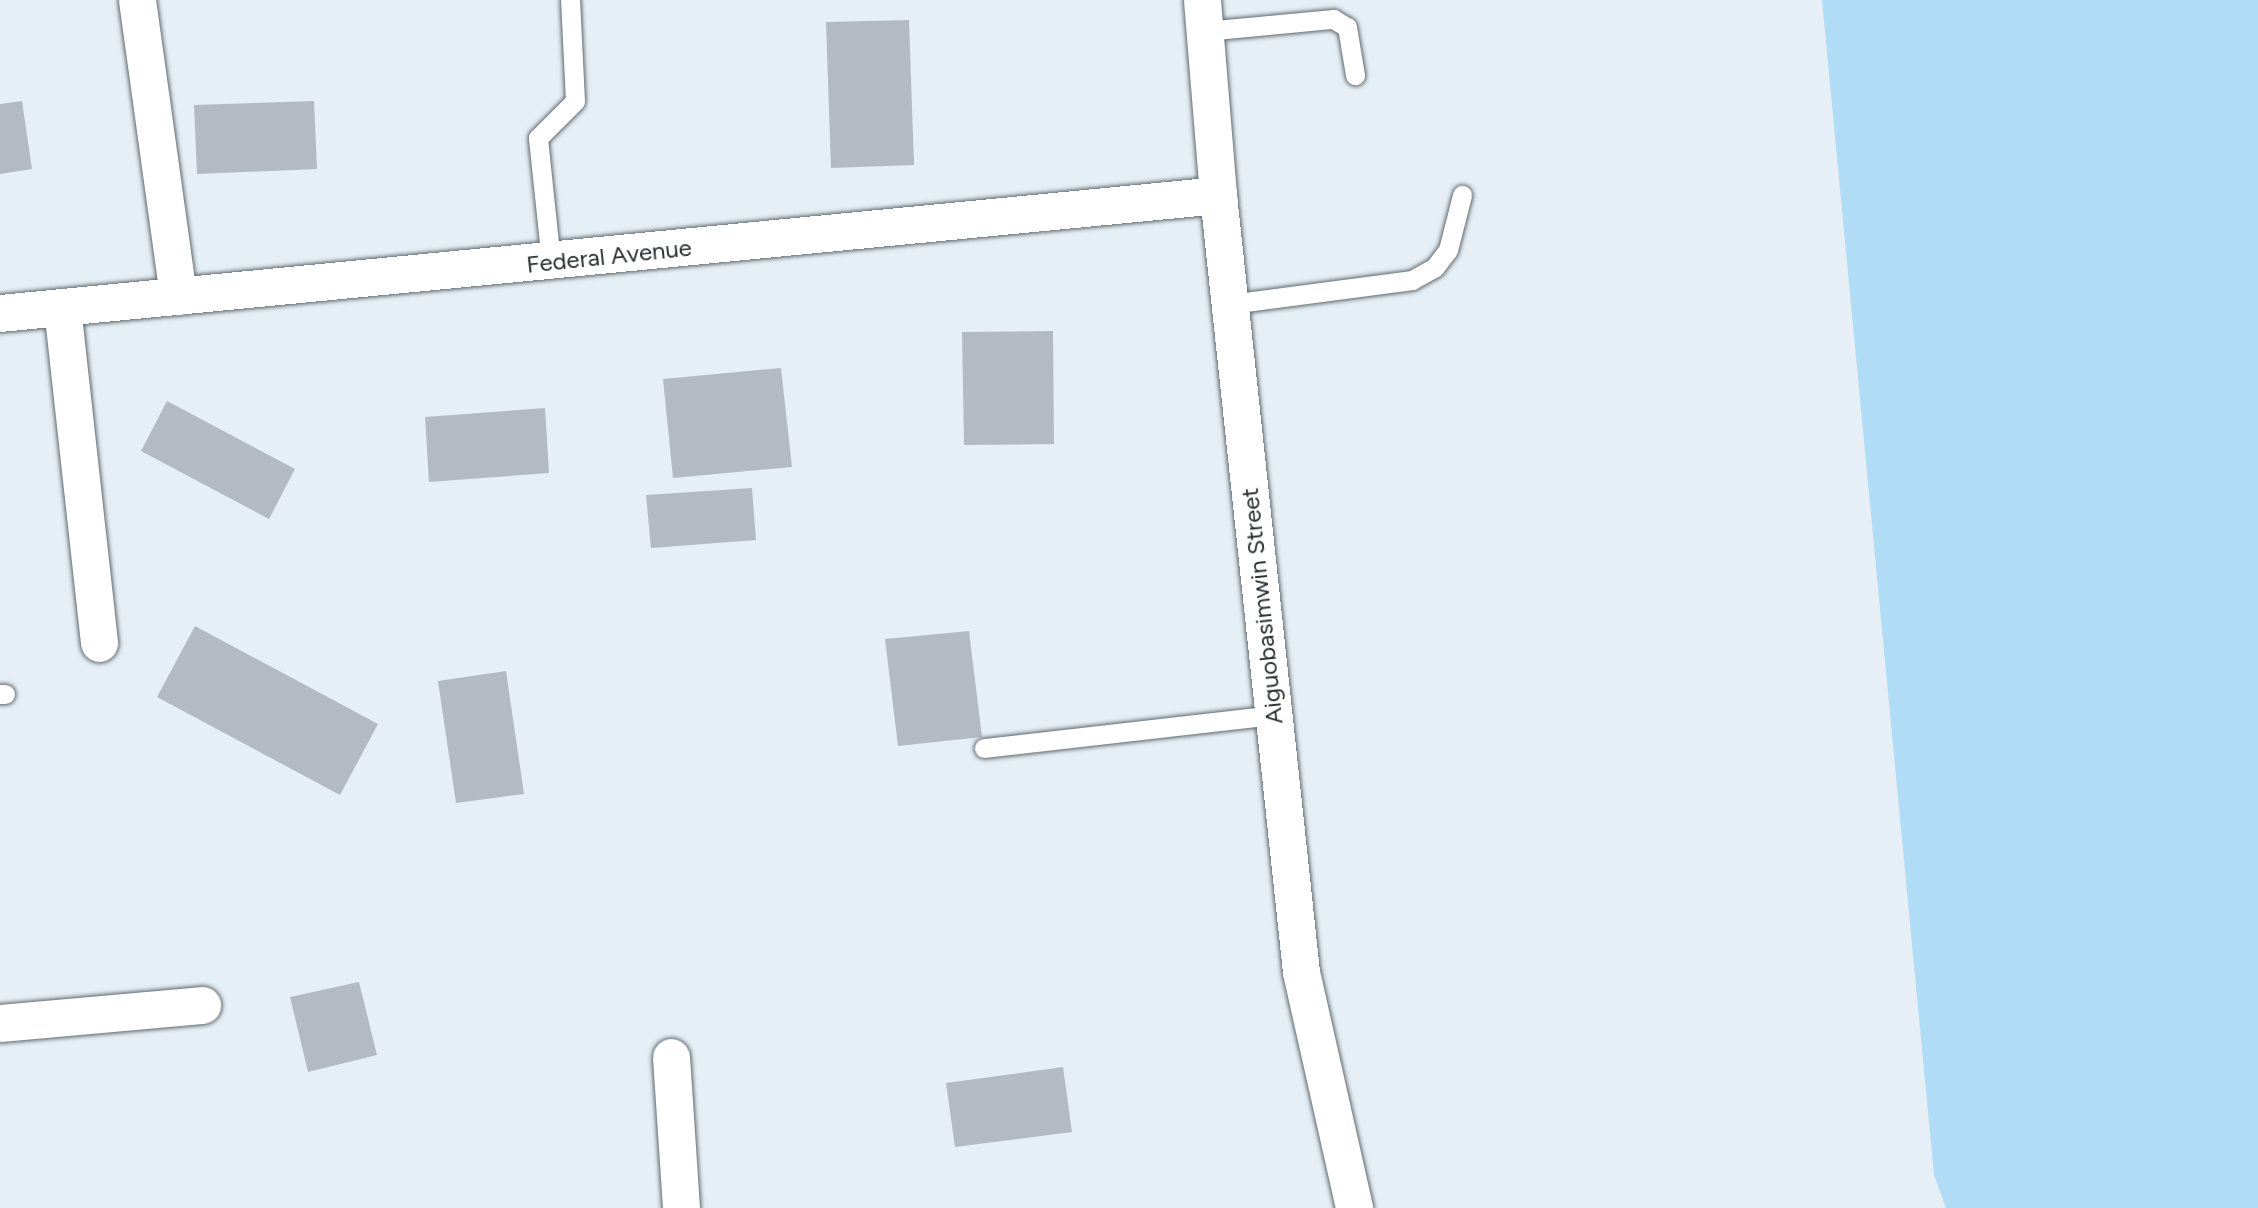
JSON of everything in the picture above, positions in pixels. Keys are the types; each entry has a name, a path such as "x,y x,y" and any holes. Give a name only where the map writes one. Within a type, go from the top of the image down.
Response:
{"street":[{"path":"137,0 178,296"},
{"name":"Aiguobasimwin Street","path":"1204,15 1218,195 1301,972 1354,1208"},
{"name":"Federal Avenue","path":"0,313 551,262 1218,195"},
{"path":"62,307 99,643"},
{"path":"0,1023 202,1005"},
{"path":"671,1057 681,1208"}],"lane":[{"path":"551,262 538,138 575,101 570,0"},
{"path":"1204,15 1333,19 1347,27 1355,75"},
{"path":"1230,304 1412,280 1434,267 1448,250 1462,195"},
{"path":"984,748 1274,715"}],"shaded area":[{"path":"1822,0 2258,0 2258,1208 1946,1208 1934,1175"}],"building":[{"path":"909,20 914,165 831,168 826,22"},
{"path":"22,101 32,169 0,174 0,104"},
{"path":"314,101 317,169 197,174 194,105"},
{"path":"1053,331 1054,444 964,445 962,332"},
{"path":"781,368 792,467 673,478 663,379"},
{"path":"167,401 295,469 269,519 141,451"},
{"path":"545,408 549,473 429,482 425,417"},
{"path":"752,488 756,540 651,548 646,495"},
{"path":"195,626 378,724 340,795 157,697"},
{"path":"969,631 982,737 898,746 885,639"},
{"path":"506,671 524,794 456,803 438,681"},
{"path":"359,982 377,1055 308,1072 290,997"},
{"path":"1063,1067 1072,1132 955,1147 946,1083"}]}
